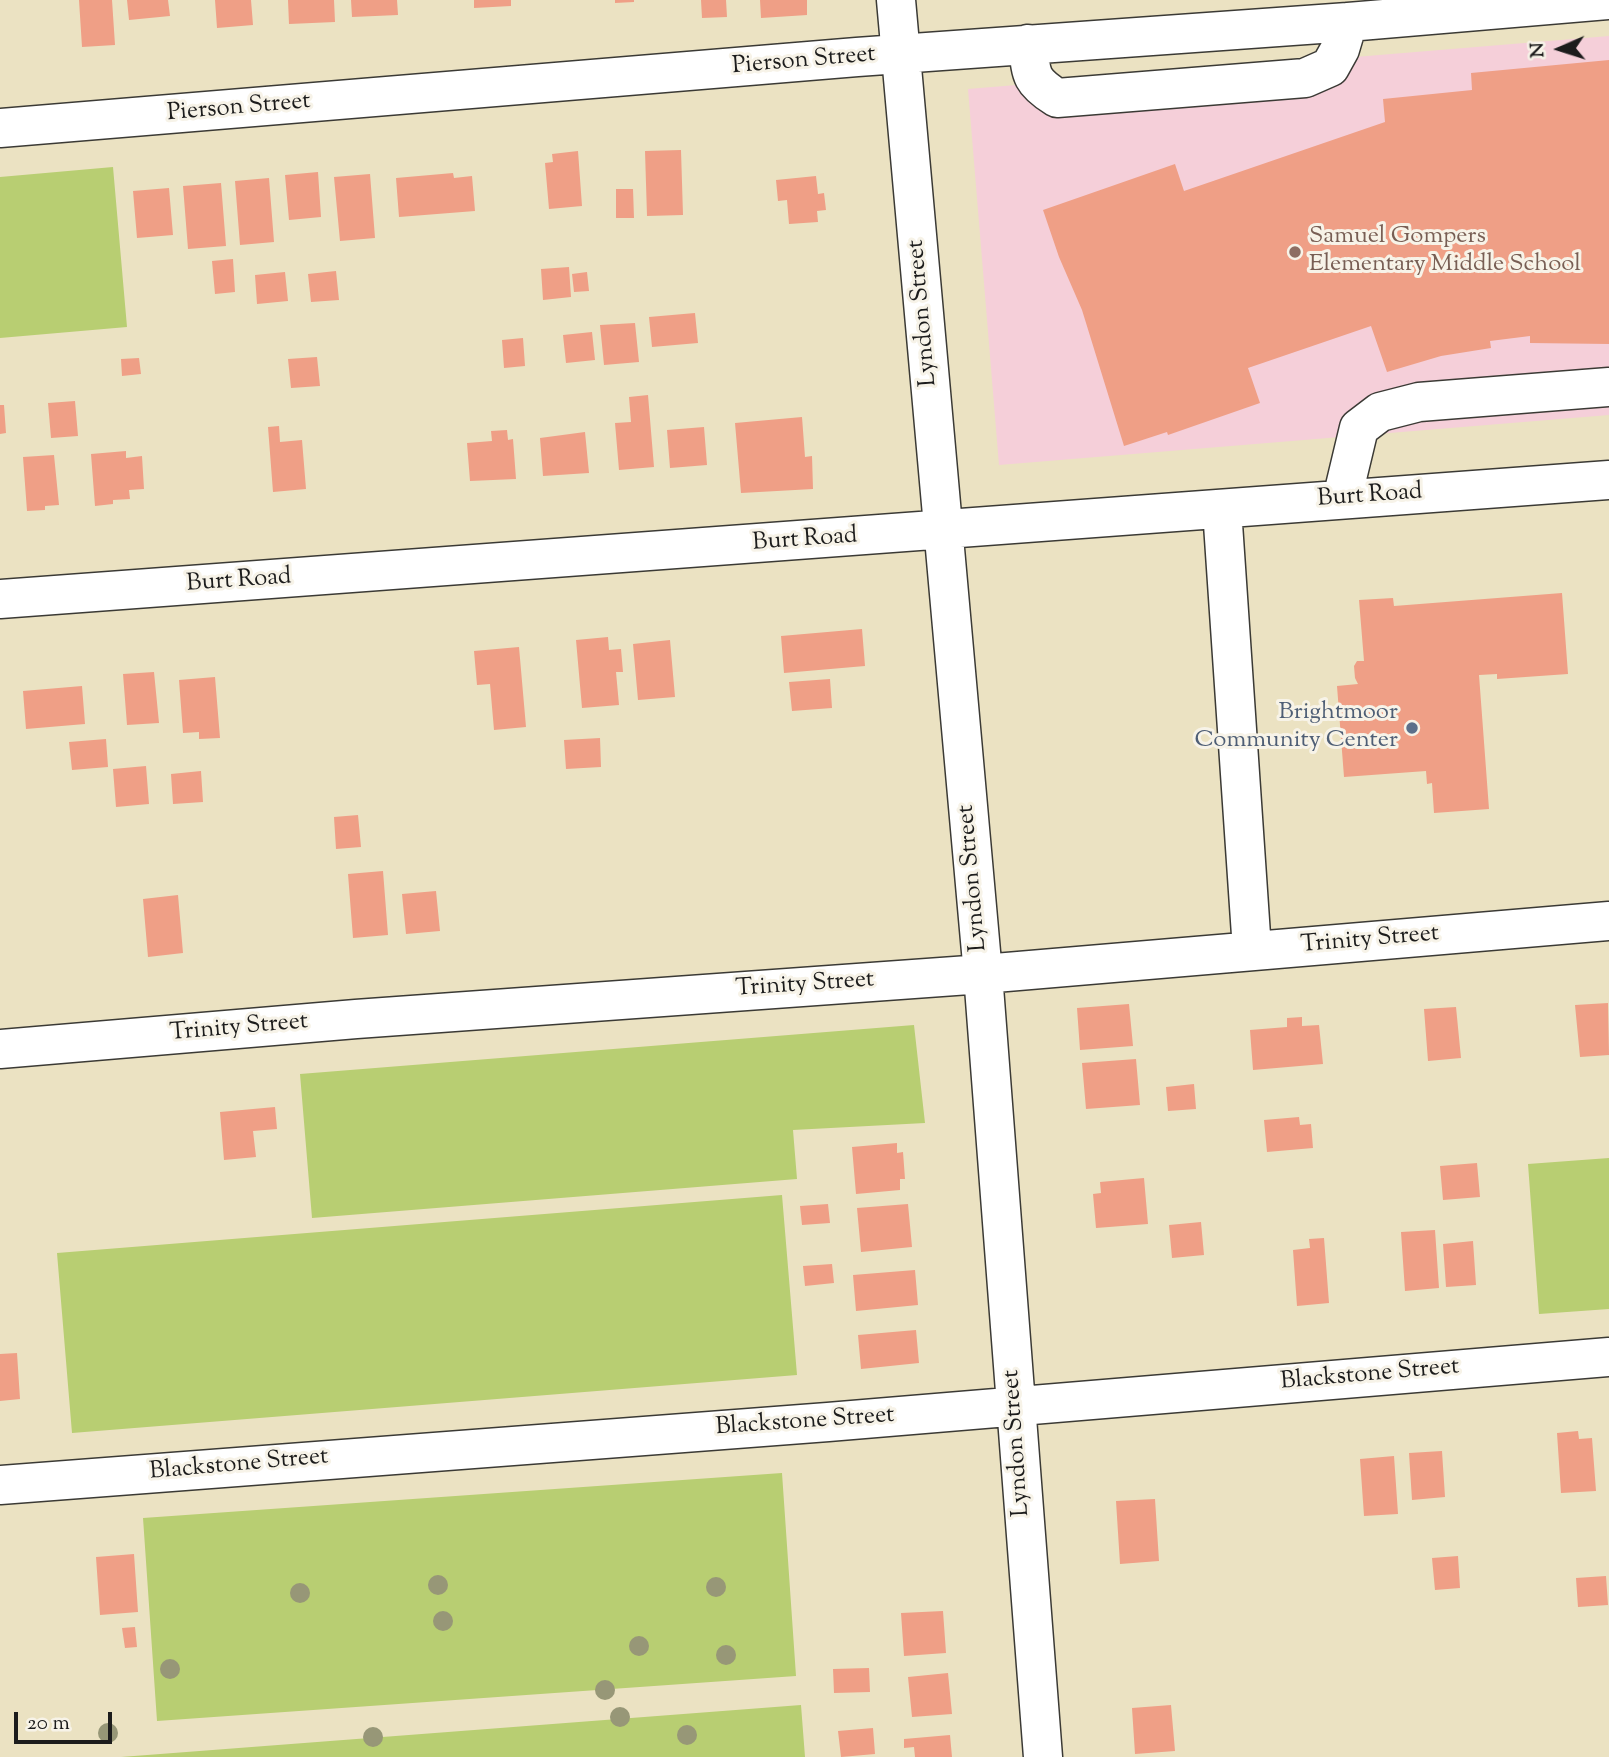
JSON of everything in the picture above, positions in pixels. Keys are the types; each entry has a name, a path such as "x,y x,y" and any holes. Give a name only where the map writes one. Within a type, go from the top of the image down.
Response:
{"street":[{"name":"Lyndon Street","path":"896,0 983,974 1043,1757"},
{"name":"Pierson Street","path":"0,128 1028,44 1348,22 1609,0"},
{"path":"1028,44 1031,75 1042,89 1057,98 1305,78 1330,67 1340,49 1348,22"},
{"path":"1342,499 1359,428 1380,412 1419,402 1609,387"},
{"name":"Burt Road","path":"0,599 1609,480"},
{"path":"1222,509 1252,950"},
{"name":"Trinity Street","path":"0,1049 356,1018 983,974 1609,921"},
{"name":"Blackstone Street","path":"0,1485 1609,1357"}],"shaded area":[{"name":"Samuel Gompers Elementary Middle School","path":"1609,36 1609,415 999,465 968,89"}],"green space":[{"path":"113,167 127,327 0,338 0,177"},
{"path":"914,1025 925,1123 793,1130 797,1179 312,1218 300,1074"},
{"path":"1609,1158 1609,1309 1539,1314 1528,1164"},
{"path":"782,1195 797,1375 72,1433 57,1253"},
{"path":"782,1473 796,1676 157,1721 143,1518"},
{"path":"801,1705 805,1757 121,1757"}],"building":[{"path":"79,0 112,0 115,45 82,47"},
{"path":"127,0 168,0 170,16 129,20"},
{"path":"215,0 251,0 253,25 217,28"},
{"path":"288,0 334,0 335,22 289,24"},
{"path":"351,0 397,0 398,15 352,17"},
{"path":"474,0 511,0 511,6 474,8"},
{"path":"615,0 634,0 634,2 615,3"},
{"path":"701,0 726,0 727,17 702,18"},
{"path":"760,0 807,0 807,15 761,18"},
{"name":"Samuel Gompers Elementary Middle School","path":"1609,60 1609,344 1530,343 1530,336 1490,341 1491,348 1441,356 1387,372 1371,326 1248,368 1260,403 1168,435 1167,432 1124,446 1082,310 1059,257 1043,210 1175,164 1184,191 1385,122 1383,99 1472,90 1471,73"},
{"path":"681,150 683,215 647,216 645,151"},
{"path":"578,151 582,206 549,209 545,163 553,162 552,154"},
{"path":"318,172 321,217 289,220 285,175"},
{"path":"453,173 454,178 472,176 475,211 399,217 396,178"},
{"path":"370,174 375,238 340,241 334,177"},
{"path":"816,176 818,194 824,193 826,210 817,211 818,222 789,224 787,200 778,201 776,180"},
{"path":"269,178 274,242 240,245 235,181"},
{"path":"221,183 226,246 188,249 183,186"},
{"path":"169,188 173,235 137,238 133,191"},
{"path":"616,189 633,189 634,218 616,218"},
{"path":"233,259 235,292 215,294 212,261"},
{"path":"569,267 571,297 543,300 541,269"},
{"path":"336,271 339,300 311,302 308,274"},
{"path":"285,272 288,301 257,304 255,275"},
{"path":"587,272 589,291 574,292 572,274"},
{"path":"695,313 698,343 652,347 649,317"},
{"path":"635,323 639,362 604,365 600,325"},
{"path":"592,332 595,360 566,363 563,335"},
{"path":"523,338 525,366 504,368 502,340"},
{"path":"317,357 320,386 291,388 288,359"},
{"path":"139,358 141,374 122,376 121,359"},
{"path":"648,395 654,467 619,470 615,423 631,422 629,397"},
{"path":"75,401 78,436 51,438 48,403"},
{"path":"0,405 4,405 6,433 0,434"},
{"path":"802,417 805,457 812,456 813,489 741,493 735,423"},
{"path":"279,426 280,442 302,440 306,489 273,492 268,427"},
{"path":"704,427 707,465 670,468 667,430"},
{"path":"507,430 508,440 513,439 516,479 470,481 467,443 492,441 491,431"},
{"path":"585,432 589,473 543,476 540,438"},
{"path":"126,451 126,458 142,456 144,489 129,490 130,499 113,500 113,504 95,506 91,454"},
{"path":"54,455 59,505 45,506 45,510 27,511 23,457"},
{"name":"Brightmoor Community Center","path":"1562,593 1568,674 1497,679 1497,674 1479,675 1489,809 1434,813 1432,783 1427,784 1426,771 1344,777 1337,686 1358,684 1354,666 1357,661 1364,661 1359,600 1393,598 1394,606"},
{"path":"862,629 865,666 784,673 781,636"},
{"path":"608,637 609,650 621,649 623,672 616,672 619,705 582,708 576,640"},
{"path":"670,640 675,697 638,700 633,644"},
{"path":"519,647 526,727 494,730 490,684 477,685 474,651"},
{"path":"154,672 159,723 127,725 123,674"},
{"path":"215,677 220,738 199,739 199,732 183,733 179,680"},
{"path":"830,679 832,708 792,711 789,682"},
{"path":"82,686 85,724 26,729 23,691"},
{"path":"600,738 601,767 566,769 564,740"},
{"path":"106,739 108,767 72,770 69,742"},
{"path":"146,766 149,804 116,807 113,769"},
{"path":"201,771 203,802 173,804 171,774"},
{"path":"358,815 361,847 336,849 334,817"},
{"path":"383,871 388,935 353,938 348,874"},
{"path":"436,891 440,931 406,934 402,894"},
{"path":"178,895 183,953 148,957 143,899"},
{"path":"1608,1003 1609,1055 1580,1057 1575,1005"},
{"path":"1129,1004 1133,1046 1080,1050 1077,1008"},
{"path":"1456,1007 1461,1058 1428,1061 1424,1009"},
{"path":"1302,1017 1302,1026 1319,1025 1323,1064 1253,1070 1250,1030 1287,1027 1287,1018"},
{"path":"1136,1059 1140,1105 1086,1109 1082,1063"},
{"path":"1194,1084 1196,1109 1168,1111 1166,1087"},
{"path":"275,1107 277,1129 253,1131 256,1157 224,1160 220,1112"},
{"path":"1299,1117 1300,1125 1311,1124 1313,1148 1267,1152 1264,1120"},
{"path":"897,1143 897,1153 903,1152 905,1179 900,1179 900,1190 856,1194 852,1147"},
{"path":"1477,1163 1480,1197 1443,1200 1440,1166"},
{"path":"1144,1178 1148,1224 1096,1228 1093,1194 1101,1193 1100,1182"},
{"path":"828,1204 830,1223 802,1225 800,1206"},
{"path":"908,1204 912,1247 861,1252 857,1208"},
{"path":"1201,1222 1204,1255 1172,1258 1169,1225"},
{"path":"1435,1230 1439,1288 1405,1291 1401,1232"},
{"path":"1324,1238 1329,1303 1297,1306 1293,1250 1310,1248 1309,1239"},
{"path":"1473,1241 1476,1285 1446,1287 1443,1244"},
{"path":"832,1264 834,1283 805,1286 803,1266"},
{"path":"915,1270 918,1305 856,1311 853,1275"},
{"path":"916,1330 919,1363 861,1369 858,1335"},
{"path":"17,1353 20,1399 0,1401 0,1354"},
{"path":"1578,1431 1579,1439 1592,1438 1596,1491 1561,1493 1557,1433"},
{"path":"1442,1451 1445,1497 1412,1500 1409,1453"},
{"path":"1394,1456 1398,1514 1364,1516 1360,1459"},
{"path":"1155,1499 1159,1561 1120,1564 1116,1501"},
{"path":"134,1554 138,1612 100,1615 96,1557"},
{"path":"1458,1556 1460,1588 1435,1590 1432,1558"},
{"path":"1606,1576 1608,1605 1578,1607 1576,1578"},
{"path":"943,1611 946,1653 904,1656 901,1613"},
{"path":"135,1627 137,1647 125,1648 122,1628"},
{"path":"869,1668 870,1692 834,1693 833,1669"},
{"path":"948,1673 952,1714 912,1717 908,1677"},
{"path":"1171,1705 1175,1751 1135,1754 1132,1708"},
{"path":"873,1728 875,1754 841,1757 838,1731"},
{"path":"950,1735 952,1757 915,1757 914,1747 904,1748 904,1739"}],"place":[{"name":"Samuel Gompers Elementary Middle School","path":"1295,252"},
{"name":"Brightmoor Community Center","path":"1412,728"}]}
